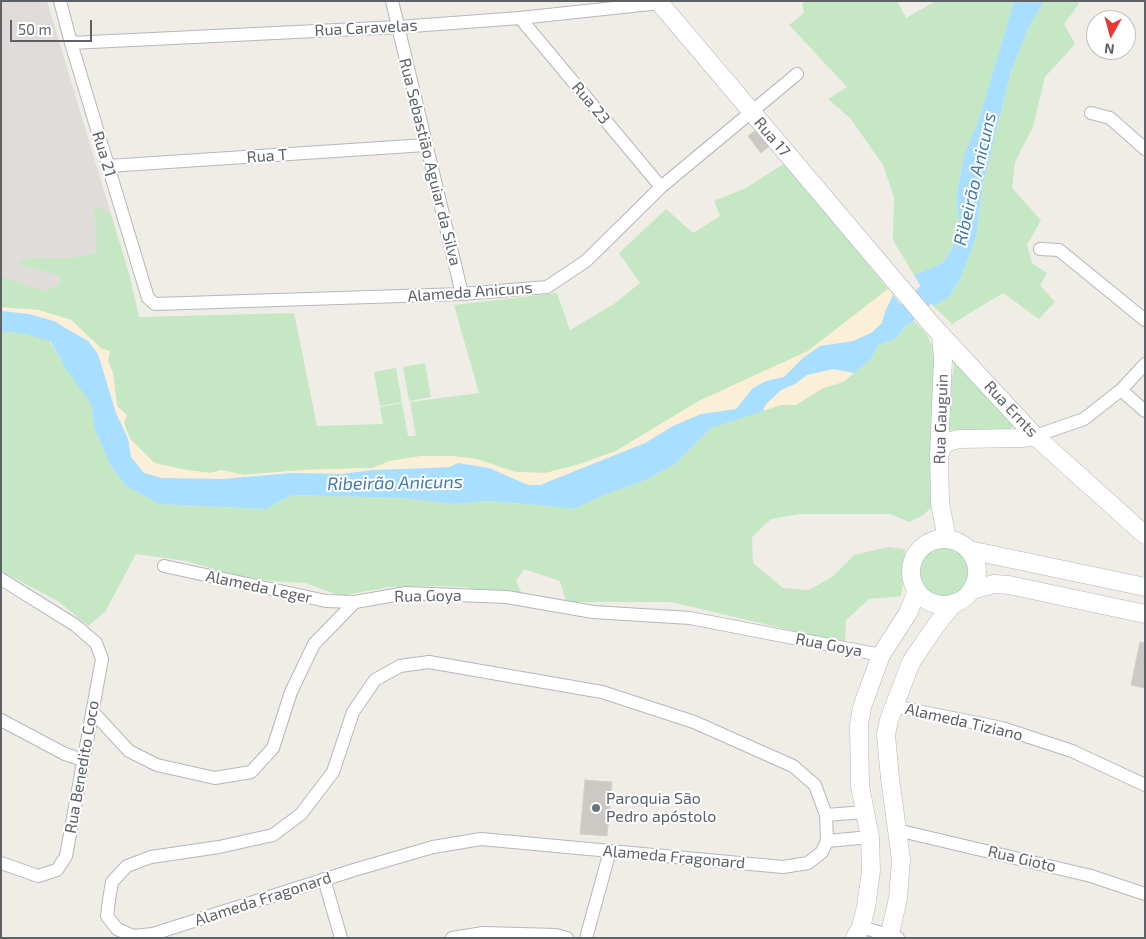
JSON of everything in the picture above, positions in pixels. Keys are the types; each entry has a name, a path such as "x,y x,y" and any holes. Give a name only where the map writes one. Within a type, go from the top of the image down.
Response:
{"street":[{"name":"Rua 21","path":"60,1 148,298 154,304"},
{"name":"Rua Sebastião Aguiar da Silva","path":"392,1 462,294"},
{"name":"Rua Caravelas","path":"71,43 398,27 520,18 659,2"},
{"name":"Rua 17","path":"659,2 887,272"},
{"name":"Rua 23","path":"520,18 662,187"},
{"name":"Alameda Anicuns","path":"154,304 462,294 547,287 586,261 662,187 797,74"},
{"path":"1091,113 1110,118 1145,149"},
{"name":"Rua T","path":"108,166 426,145"},
{"path":"1040,249 1059,250 1145,320"},
{"name":"Rua Ernts","path":"887,272 1035,436 1145,536"},
{"name":"Rua Gauguin","path":"937,329 943,359 940,504 947,539"},
{"path":"940,455 945,443 959,438 1022,438 1035,436 1084,419 1121,390 1145,364"},
{"path":"1121,390 1145,411"},
{"name":"Rua Gauguin","path":"927,543 940,504"},
{"path":"947,539 962,544 969,550 977,569 976,580 972,590 964,598 944,605 924,598 917,591 911,576 913,560 919,550 927,543 947,539"},
{"path":"969,550 1145,587"},
{"name":"Alameda Leger","path":"164,566 326,601 355,602"},
{"name":"Rua Benedito Coco","path":"1,579 75,625 96,643 102,659 66,856 58,870 38,876 1,863"},
{"path":"972,590 994,584 1009,585 1145,614"},
{"path":"917,591 908,613 881,655 862,707 858,725 860,786 870,837 871,871 866,906 858,932 892,937 901,860 886,735 893,706 911,662 954,603"},
{"name":"Rua Goya","path":"355,602 406,593 507,597 593,612 690,618 881,655"},
{"path":"92,711 129,751 157,765 215,778 251,772 273,748 291,692 314,644 355,602"},
{"name":"Alameda Fragonard","path":"429,662 602,692 694,722 794,766 815,785 826,816 827,841 822,852 808,863 783,867 481,839 433,847 324,879 153,934 133,936 117,929 107,916 112,882 126,866 151,857 219,847 273,835 301,814 333,772 353,712 375,680 400,666 429,662"},
{"name":"Alameda Tiziano","path":"893,706 1002,728 1072,752 1145,785"},
{"path":"1,720 65,754 84,760"},
{"path":"826,816 865,812"},
{"name":"Rua Gioto","path":"898,830 1091,876 1145,894"},
{"path":"827,841 870,837"},
{"path":"586,938 610,851"},
{"path":"324,879 341,938"},
{"path":"452,938 483,933 556,935 567,938"}],"shaded area":[{"path":"1,1 47,1 111,214 94,207 96,253 68,258 27,258 17,263 60,276 59,285 44,291 1,276"}],"green space":[{"path":"805,1 897,1 906,18 936,1 1014,1 978,122 964,155 956,198 959,221 954,245 943,263 914,275 893,240 894,197 883,165 850,118 828,99 847,87 789,25 804,13 802,4"},
{"path":"1044,1 1078,1 1079,4 1064,24 1075,44 1045,77 1033,127 1015,162 1012,188 1041,220 1027,245 1032,263 1047,273 1040,285 1055,302 1039,319 1003,293 952,324 933,306 950,296 961,277 976,237 983,185 1010,74 1028,28"},
{"path":"785,163 888,289 808,351 699,401 616,451 560,471 545,473 515,472 476,459 450,456 422,456 390,461 372,468 304,470 243,475 221,470 211,473 186,470 154,463 130,439 117,406 113,374 101,348 71,320 38,310 1,307 1,276 44,291 59,285 60,276 16,263 27,258 68,258 96,253 94,206 111,214 130,277 139,317 294,313 317,426 383,424 380,407 402,403 408,436 416,436 410,402 479,393 454,305 557,293 570,330 614,304 640,283 619,253 666,209 693,233 720,216 714,201 746,188"},
{"path":"914,321 927,335 936,354 933,397 935,504 922,516 909,522 890,514 800,514 771,519 752,537 753,563 783,588 809,590 832,577 854,555 889,547 905,549 901,596 869,599 846,620 845,643 671,602 566,602 560,581 524,569 516,581 523,596 464,587 433,586 389,587 340,596 306,583 271,581 234,575 186,561 136,554 105,612 88,626 58,601 1,571 1,324 27,324 49,340 91,404 94,427 110,465 126,486 159,504 265,509 292,495 401,498 454,504 486,501 574,509 604,495 646,480 675,464 711,428 780,405 796,404 823,388 843,382 871,359 878,345 895,339 906,326"},
{"path":"955,357 1015,424 1009,430 950,430 946,424"},
{"path":"425,363 431,397 409,401 403,367"},
{"path":"396,368 402,402 380,406 374,372"},
{"path":"939,545 949,545 963,552 970,566 970,576 963,590 949,597 939,597 929,593 922,586 918,576 918,566 922,556 929,549"}],"sand":[{"path":"888,289 893,295 882,323 871,333 853,341 820,346 803,358 784,377 766,381 744,400 736,410 701,414 673,426 646,443 540,485 528,485 489,468 458,463 450,467 373,470 341,474 292,473 222,479 162,478 144,473 131,457 128,439 116,413 98,354 55,322 1,312 1,308 38,310 71,320 100,348 110,351 108,361 113,374 117,406 127,415 124,423 130,439 154,463 186,470 211,473 221,470 243,475 304,470 372,468 390,461 422,456 450,456 476,459 515,472 545,473 584,463 616,451 699,401 808,351"},
{"path":"833,369 854,373 843,382 823,388 796,405 780,405 763,411 766,404 781,390 795,384 807,375"}],"water":[{"path":"1014,1 1044,1 1028,28 1010,74 983,185 976,237 961,277 950,296 933,306 914,275 943,263 954,245 959,221 956,198 964,155 978,122"},
{"path":"893,295 914,321 906,326 895,339 878,345 871,359 854,373 833,369 807,375 795,384 781,390 766,404 763,411 711,428 675,464 646,480 604,495 574,509 486,501 454,504 401,498 292,495 265,509 159,504 126,486 110,465 94,427 91,404 66,369 50,340 27,324 55,322 88,341 98,354 116,413 128,439 131,457 144,473 162,478 222,479 292,473 341,474 373,470 450,467 458,463 489,468 528,485 540,485 645,443 673,426 701,414 736,409 753,388 766,381 784,377 803,358 820,346 853,341 871,333 882,323"}],"building":[{"path":"760,127 773,143 761,153 748,136"},
{"path":"1140,642 1145,643 1145,688 1131,685"},
{"name":"Paroquia São Pedro apóstolo","path":"585,780 612,782 607,836 580,834"}],"waterway":[{"name":"Ribeirão Anicuns","path":"901,318 931,290 943,274"},
{"name":"Ribeirão Anicuns","path":"1,321 27,324 52,331"}],"place":[{"name":"Paroquia São Pedro apóstolo","path":"596,808"}]}
